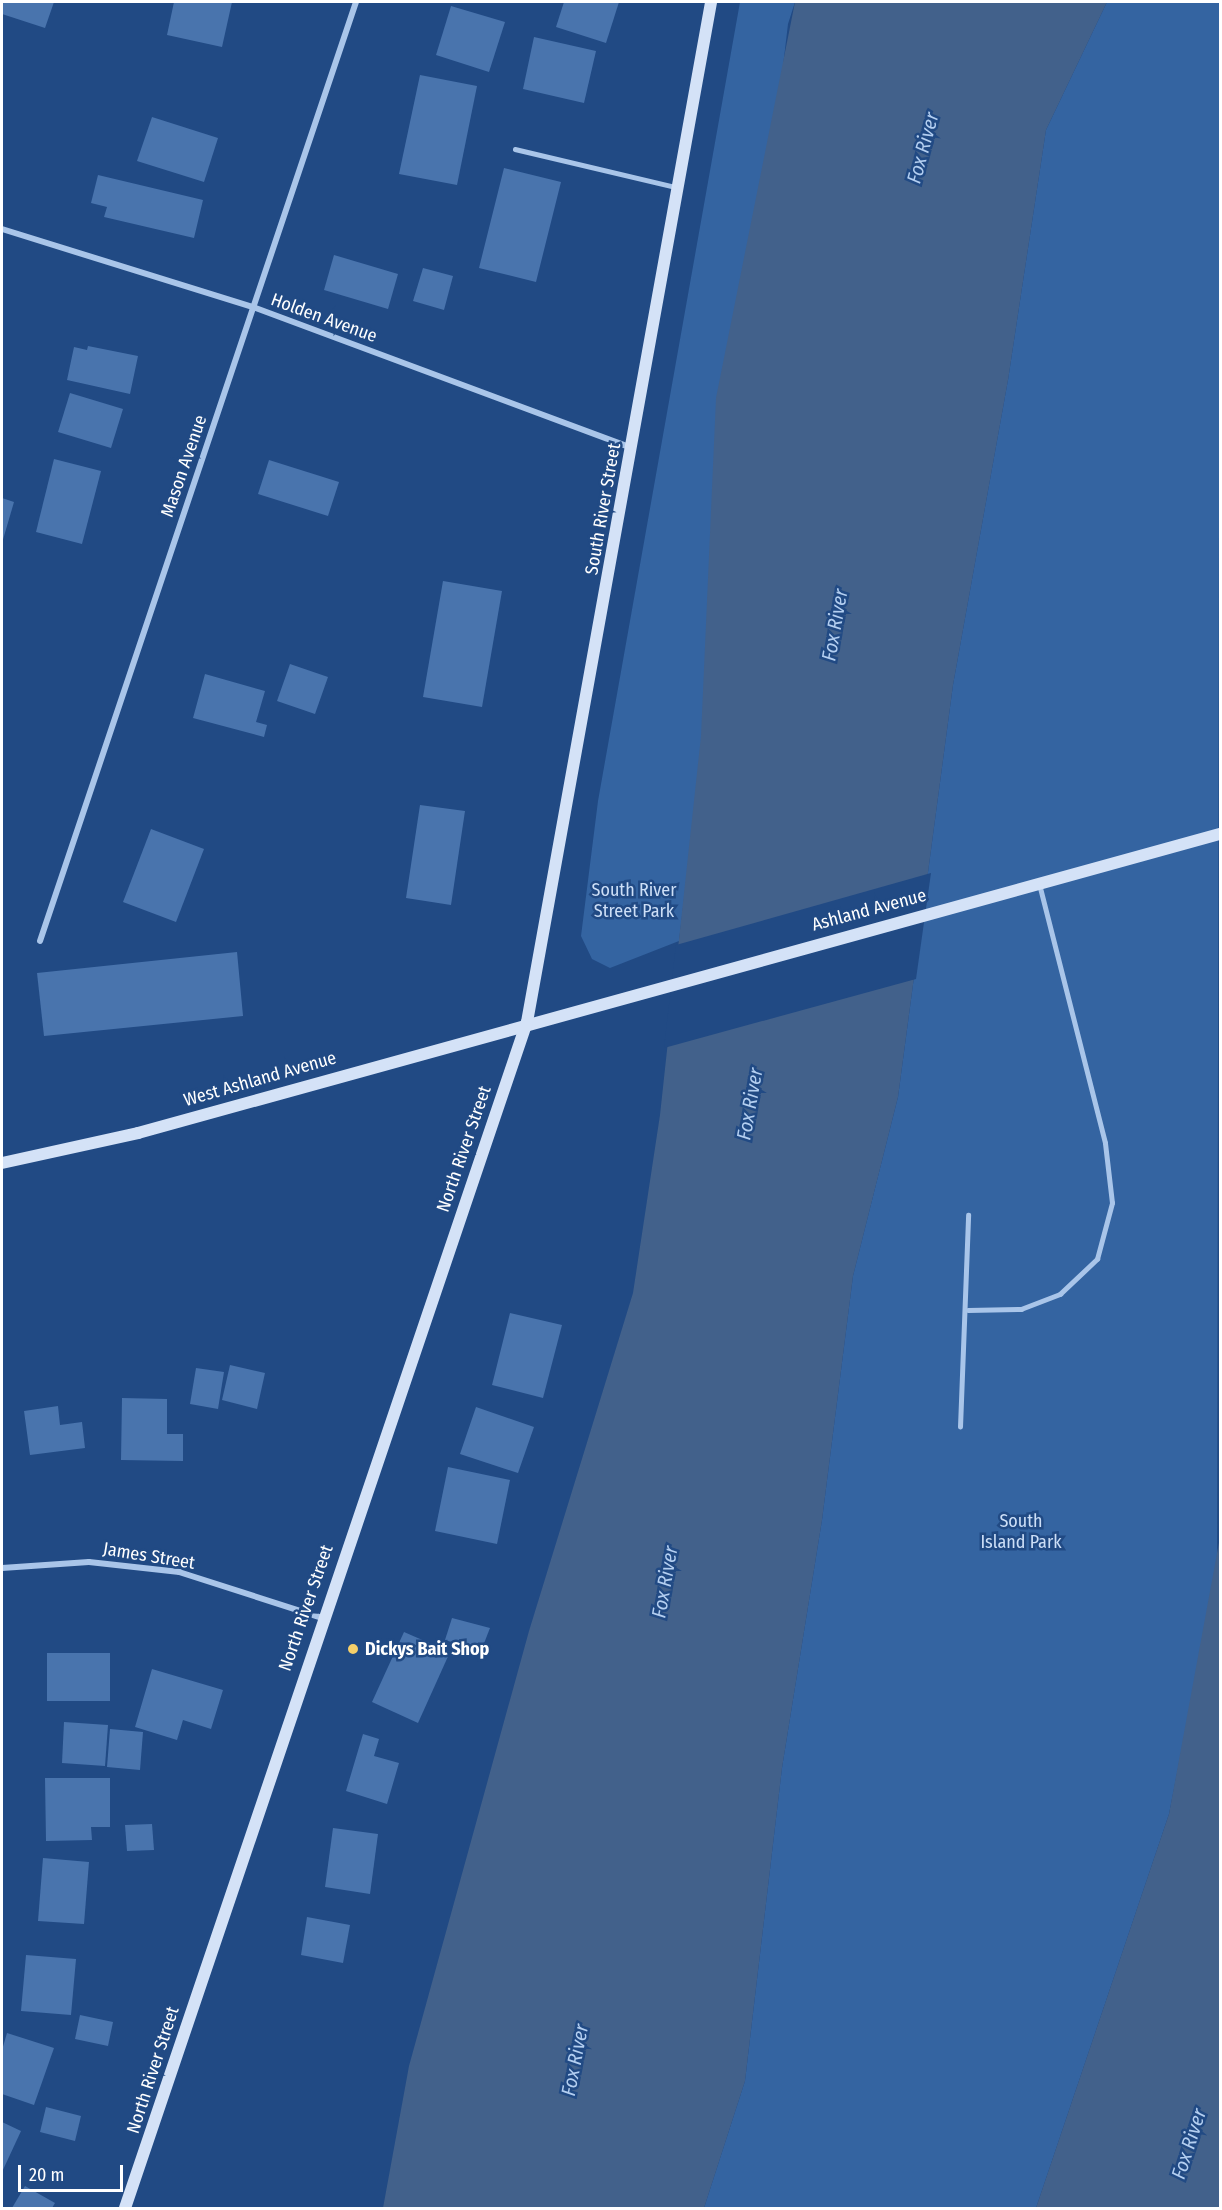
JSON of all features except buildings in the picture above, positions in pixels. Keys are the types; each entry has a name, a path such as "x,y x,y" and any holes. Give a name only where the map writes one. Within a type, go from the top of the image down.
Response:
{"street":[{"name":"Mason Avenue","path":"40,941 356,2"},
{"name":"South River Street","path":"527,1022 633,448 711,2"},
{"name":"Holden Avenue","path":"2,229 253,308 633,448"},
{"name":"Ashland Avenue","path":"527,1022 1039,881 1221,834"},
{"name":"West Ashland Avenue","path":"2,1163 138,1133 527,1022"},
{"name":"North River Street","path":"125,2208 322,1618 527,1022"},
{"name":"James Street","path":"2,1568 89,1562 179,1572 322,1618"}],"lane":[{"path":"515,149 678,188"},
{"path":"968,1310 1021,1309 1060,1294 1096,1259 1112,1203 1105,1143 1039,881"},
{"path":"960,1427 968,1310 969,1215"}],"green space":[{"name":"South River Street Park","path":"740,2 795,2 788,24 679,941 610,968 592,959 581,936 598,801"},
{"name":"South Island Park","path":"1107,2 1220,2 1217,1569 1169,1814 1036,2208 704,2208 745,2081 782,1768 822,1520 853,1276 898,1097 953,685 1008,380 1046,130"}],"water":[{"name":"Fox River","path":"795,2 1107,2 1046,130 1008,380 953,685 898,1097 853,1276 822,1520 782,1768 745,2081 704,2208 383,2208 409,2066 529,1631 633,1293 660,1115 701,736 716,398"},
{"name":"Fox River","path":"1220,1537 1220,2208 1036,2208 1169,1814"}],"pier":[{"path":"931,873 916,979 664,1048 676,945"}],"place":[{"name":"Dickys Bait Shop","path":"353,1649"}]}
